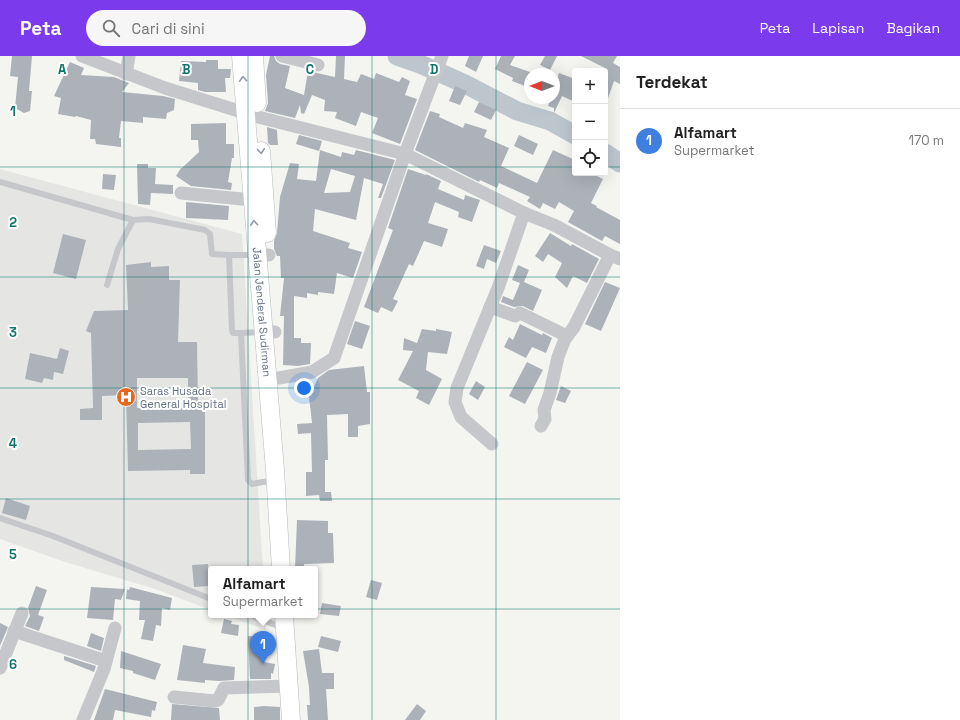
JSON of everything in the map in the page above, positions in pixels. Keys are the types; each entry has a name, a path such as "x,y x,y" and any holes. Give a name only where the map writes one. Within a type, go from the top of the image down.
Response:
{"main road":[{"name":"Jalan Jenderal Sudirman","path":"241,56 252,114 280,479 292,566"},
{"name":"Jalan Jenderal Sudirman","path":"254,56 252,200 263,255"},
{"name":"Jalan Jenderal Sudirman","path":"269,332 279,378 281,566"},
{"path":"290,622 289,686 291,720"},
{"path":"290,622 302,720"}],"street":[{"path":"84,56 126,74 165,88 252,114 405,154 524,213 554,225 615,257 574,327 567,336 558,357 550,393 544,410 545,418 541,426"},
{"path":"126,74 129,56"},
{"path":"282,56 318,65"},
{"path":"279,378 312,372 334,358 405,154 442,56"},
{"path":"181,193 252,200"},
{"path":"492,444 461,417 455,402 457,388 490,307 524,213"},
{"path":"490,307 515,316 520,313 567,336"},
{"path":"0,668 22,613"},
{"path":"83,720 106,661 115,628"},
{"path":"14,631 106,661"},
{"path":"174,697 215,701 218,700 224,688 289,686"}],"lane":[{"path":"0,182 133,220 149,219 205,230 210,235 212,254 263,255"},
{"path":"107,285 118,249 133,220"},
{"path":"229,255 232,332 269,332"},
{"path":"241,333 248,480 252,484 280,479"},
{"path":"0,518 53,536 208,598"},
{"path":"268,618 290,622"}],"shaded area":[{"name":"Saras Husada General Hospital","path":"0,169 242,234 263,566 208,566 208,609 155,589 65,562 0,539"},
{"path":"233,618 265,618 266,630"}],"building":[{"path":"12,56 32,56 29,91 32,91 30,111 24,113 15,108 18,77 10,76"},
{"path":"270,56 274,56 276,61 280,64 290,66 285,88 304,95 308,71 335,77 336,56 345,56 344,79 357,82 361,74 374,79 376,73 399,82 402,77 410,81 405,95 417,99 400,144 372,133 378,118 361,112 356,126 335,118 337,112 324,111 325,100 312,95 304,114 301,113 300,105 295,118 265,111 268,103 266,75"},
{"path":"469,56 483,56 476,72 465,66"},
{"path":"501,56 515,56 510,65 524,70 524,86 512,81 513,78 495,69"},
{"path":"545,56 557,56 551,68 546,68 540,65"},
{"path":"581,56 617,56 613,63 620,67 620,84 614,81 608,98 608,68 605,68"},
{"path":"206,60 218,60 218,69 231,69 230,78 225,78 226,92 205,92 198,90 198,83 179,81 181,61 206,62"},
{"path":"70,62 84,68 81,75 114,77 129,83 122,92 163,96 175,99 174,110 167,113 166,119 143,117 143,123 121,121 119,138 121,138 121,147 96,144 95,139 90,139 91,120 76,116 58,114 61,98 54,96"},
{"path":"560,73 572,78 572,101 562,96 560,100"},
{"path":"455,86 467,91 460,105 449,101"},
{"path":"479,102 496,110 491,120 474,112"},
{"path":"549,104 558,104 554,113 554,108 548,106"},
{"path":"430,111 440,114 439,117 463,128 465,123 487,130 484,137 509,148 501,166 537,183 553,150 572,159 572,176 597,176 603,179 591,203 620,220 620,244 605,236 602,241 568,222 574,211 559,202 555,209 543,203 540,209 527,201 530,197 499,183 497,188 480,180 479,182 415,150"},
{"path":"226,123 226,144 234,144 234,158 232,158 228,182 232,183 231,190 191,186 176,176 181,168 199,152 198,140 191,140 191,124"},
{"path":"267,127 277,130 278,145 270,145 268,143"},
{"path":"299,135 322,141 319,151 296,144"},
{"path":"519,135 538,144 533,155 514,146"},
{"path":"320,150 341,157 342,152 354,155 356,150 395,160 381,198 378,198 383,184 364,178 356,220 315,209 313,231 350,243 348,248 362,252 353,278 337,273 334,294 318,292 318,295 307,293 307,298 294,296 294,338 301,338 301,343 311,343 310,364 298,366 283,365 284,316 280,316 284,278 281,278 280,256 277,256 274,249 280,197 290,163 299,164 297,179 316,181","holes":["331,169 355,176 350,192 324,193"]},
{"path":"137,164 148,164 148,168 156,168 155,184 173,185 173,194 151,193 150,205 138,204"},
{"path":"408,169 426,174 441,181 438,189 464,200 465,195 480,200 472,222 458,217 459,212 435,202 428,223 448,229 442,247 424,241 413,266 409,264 393,299 398,301 392,312 381,307 378,313 364,307 393,230 388,228"},
{"path":"103,174 116,175 114,190 102,189"},
{"path":"186,202 229,206 228,220 186,218"},
{"path":"550,233 571,246 572,244 599,259 587,283 573,276 567,288 555,277 562,263 548,254 543,262 535,256"},
{"path":"63,234 86,240 76,279 53,273"},
{"path":"484,245 501,251 496,263 487,259 484,269 476,266"},
{"path":"151,262 151,267 169,266 169,280 180,280 178,342 197,342 198,403 201,403 201,409 205,409 205,474 190,474 190,470 128,471 126,395 102,396 102,420 80,420 80,409 93,408 91,333 86,331 94,311 128,310 126,265","holes":["137,378 188,378 188,408 137,408","190,422 191,449 138,450 138,423"]},
{"path":"518,265 529,270 524,282 542,290 533,311 523,306 514,307 501,302 503,296 513,300 520,283 512,280"},
{"path":"605,282 620,288 601,331 585,324"},
{"path":"355,321 370,326 362,349 347,344"},
{"path":"520,324 542,335 543,333 552,338 546,353 532,347 526,358 504,347 509,337 513,340"},
{"path":"422,329 436,331 436,329 452,332 447,354 428,352 426,370 442,379 429,405 416,398 419,391 398,380 413,351 403,350 404,338 417,343"},
{"path":"60,348 69,351 63,374 54,372 53,380 44,378 42,383 25,379 30,353 57,359"},
{"path":"527,362 543,370 525,404 509,396"},
{"path":"364,366 367,392 370,392 370,424 358,426 358,437 348,437 348,414 327,415 328,460 325,460 325,492 331,492 332,501 320,501 319,495 306,496 306,472 312,472 311,433 298,434 297,424 312,423 309,397 318,378 329,370"},
{"path":"476,381 485,387 478,400 469,394"},
{"path":"561,386 571,391 565,403 556,400"},
{"path":"6,498 30,506 26,520 2,513"},
{"path":"297,520 328,521 328,533 333,533 334,563 304,564 304,566 295,566"},
{"path":"208,564 208,586 194,587 192,565"},
{"path":"371,580 382,583 377,600 366,597"},
{"path":"36,586 47,590 38,615 44,617 39,631 25,626 30,616 28,608"},
{"path":"91,587 125,589 121,600 115,599 113,620 87,618"},
{"path":"130,587 172,598 170,610 162,608 161,626 156,625 153,641 141,639 145,620 139,620 140,601 126,599 127,589 129,590"},
{"path":"322,603 341,606 339,616 320,614"},
{"path":"224,619 232,621 231,624 239,625 238,636 221,633"},
{"path":"0,623 8,627 0,646"},
{"path":"91,633 104,638 101,651 87,646"},
{"path":"248,636 266,637 264,662 275,664 273,674 271,673 271,679 250,679"},
{"path":"321,636 341,641 338,652 318,647"},
{"path":"183,645 206,649 203,663 235,667 234,680 205,680 205,683 177,680"},
{"path":"319,649 322,673 334,673 334,689 326,689 328,720 308,720 307,705 310,705 309,687 303,651"},
{"path":"121,651 161,664 155,680 133,673 133,671 120,668"},
{"path":"64,656 96,666 94,672 64,660"},
{"path":"105,689 157,702 155,711 152,710 151,717 115,710 113,720 94,720"},
{"path":"172,704 219,708 220,720 171,720"},
{"path":"417,704 426,711 420,720 405,720"},
{"path":"254,707 280,707 280,720 254,720"}],"waterway":[{"path":"397,56 420,64 465,84 517,111 550,121 572,133"},
{"path":"608,155 620,163"}],"place":[{"name":"Saras Husada General Hospital","path":"126,397"},
{"name":"Alfamart","path":"263,664"}]}
